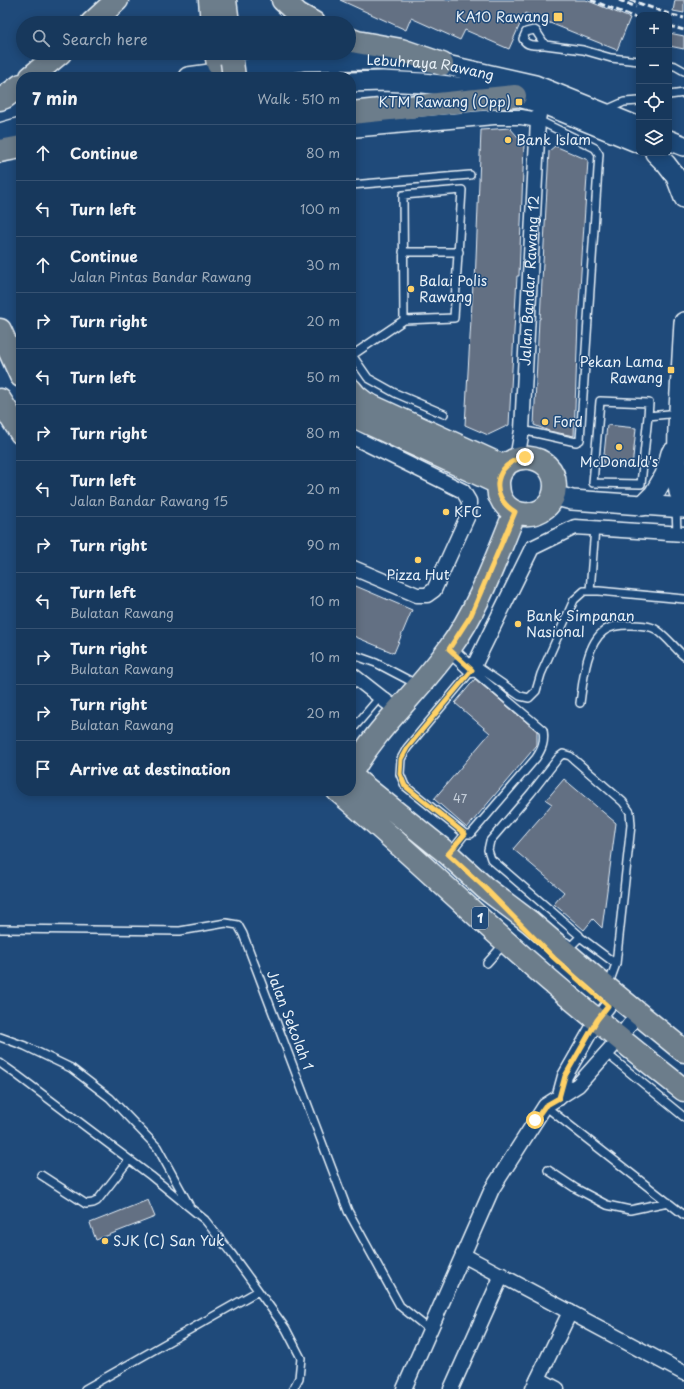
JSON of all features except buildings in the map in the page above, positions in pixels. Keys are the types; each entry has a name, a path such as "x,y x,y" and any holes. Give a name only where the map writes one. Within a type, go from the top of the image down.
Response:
{"main road":[{"path":"100,16 117,0"},
{"path":"210,0 211,16"},
{"path":"225,0 227,16"},
{"path":"283,0 302,16"},
{"path":"356,42 401,50 442,64"},
{"path":"37,72 52,60"},
{"path":"0,99 16,88"},
{"path":"356,112 515,96"},
{"path":"0,151 16,148"},
{"path":"0,330 16,365"},
{"path":"356,396 365,403 505,476"},
{"path":"0,400 16,425"},
{"path":"356,417 505,476"},
{"path":"525,457 534,458 545,464 554,477 555,486 553,495 545,507 538,512 530,514 515,512 503,502 505,476 525,457"},
{"path":"356,765 397,710 449,649 471,615 515,512"},
{"path":"356,754 378,734"},
{"name":"1","path":"356,780 448,854 485,888 530,922 604,1005 618,1039 684,1090"},
{"name":"1","path":"344,796 506,942 604,1005 684,1051"},
{"path":"353,796 365,814"},
{"path":"618,1039 650,1039 684,1059"}],"street":[{"name":"Lebuhraya Rawang","path":"224,72 303,61 373,60 442,64 535,85 636,127"},
{"name":"Lebuhraya Rawang","path":"356,82 382,81 423,83 515,96 540,112 636,142"},
{"path":"0,104 16,101"},
{"path":"356,130 494,117 521,117 540,112"},
{"name":"Jalan Bandar Rawang 12","path":"505,476 522,430 540,112"},
{"path":"0,133 16,128"},
{"path":"672,141 684,146"},
{"path":"658,156 676,177 684,198"},
{"path":"553,495 572,500 642,506 681,506 677,480 678,420 682,386 684,322"},
{"path":"642,506 654,494 665,475 678,420"},
{"path":"356,438 463,491 469,501 469,513 434,590 427,595 417,595 356,569"},
{"path":"449,649 473,668 532,548 576,527 680,533"},
{"path":"356,678 397,710"},
{"path":"559,1098 565,1076 604,1005"},
{"path":"404,1389 492,1189 545,1106 578,1085 618,1039"},
{"path":"463,1255 684,1373"},
{"path":"451,1389 502,1275"},
{"path":"558,1389 535,1384 570,1312"}],"lane":[{"path":"545,45 584,50 611,58 636,62"},
{"path":"672,66 684,71"},
{"path":"672,95 684,93"},
{"path":"602,112 624,102 636,101"},
{"path":"522,430 576,442 580,440 599,154 595,148 540,112"},
{"path":"356,185 470,175"},
{"path":"356,352 404,320 454,318 462,190 403,195 404,320"},
{"path":"403,252 459,252"},
{"path":"356,361 368,378 395,393 444,414"},
{"path":"600,401 649,403 648,416 641,484 593,483 600,401"},
{"path":"648,416 678,420"},
{"path":"680,533 681,506"},
{"path":"590,591 595,528"},
{"path":"473,668 520,696 529,698 536,691 541,674 574,600 584,591 684,598"},
{"path":"580,703 586,661 596,641 604,630 616,625 641,625 656,629 684,656"},
{"path":"356,656 376,663 419,686"},
{"path":"473,668 543,730 544,739 542,748 536,758 471,834 465,834 405,786 400,774 401,759 407,748 473,668"},
{"path":"356,725 380,697"},
{"path":"604,1005 616,964 631,825 630,812 623,802 570,756 563,754 559,756 531,793 490,841 488,850 491,859 567,924 579,935 580,938 616,964"},
{"path":"448,854 465,834"},
{"path":"485,888 508,897 571,946 580,938"},
{"name":"Jalan Sekolah 1","path":"0,929 180,931 226,923 238,925 243,934 348,1211 400,1306 430,1330"},
{"path":"487,963 506,942"},
{"path":"0,1037 25,1046 71,1068 110,1098 157,1147 191,1209"},
{"path":"618,1039 684,1117"},
{"path":"0,1063 17,1074 205,1220 286,1329 302,1358 300,1378 293,1389"},
{"path":"545,1106 668,1202 683,1212"},
{"path":"41,1175 86,1204 92,1204 97,1201 129,1160"},
{"path":"548,1170 575,1188 607,1205 630,1210 668,1202"},
{"path":"85,1389 258,1291"}],"railway":[{"path":"591,0 636,18"},
{"path":"619,0 636,7"},
{"path":"630,0 684,18"},
{"path":"672,27 684,30"}],"place":[{"name":"KA10 Rawang","path":"558,17"},
{"name":"KTM Rawang (Opp)","path":"519,102"},
{"name":"Bank Islam","path":"508,140"},
{"name":"Balai Polis Rawang","path":"411,289"},
{"name":"Pekan Lama Rawang","path":"671,370"},
{"name":"Ford","path":"545,422"},
{"name":"McDonald's","path":"619,447"},
{"name":"KFC","path":"446,512"},
{"name":"Pizza Hut","path":"418,560"},
{"name":"Bank Simpanan Nasional","path":"518,624"},
{"name":"SJK (C) San Yuk","path":"105,1241"}],"route":[{"path":"525,457 510,462 500,475 498,483 499,495 503,502 515,512 471,615 449,649 472,670 407,748 401,759 400,774 405,786 465,834 448,854 485,888 554,958 608,1006 597,1020 565,1076 559,1098 545,1106 535,1120"}]}
